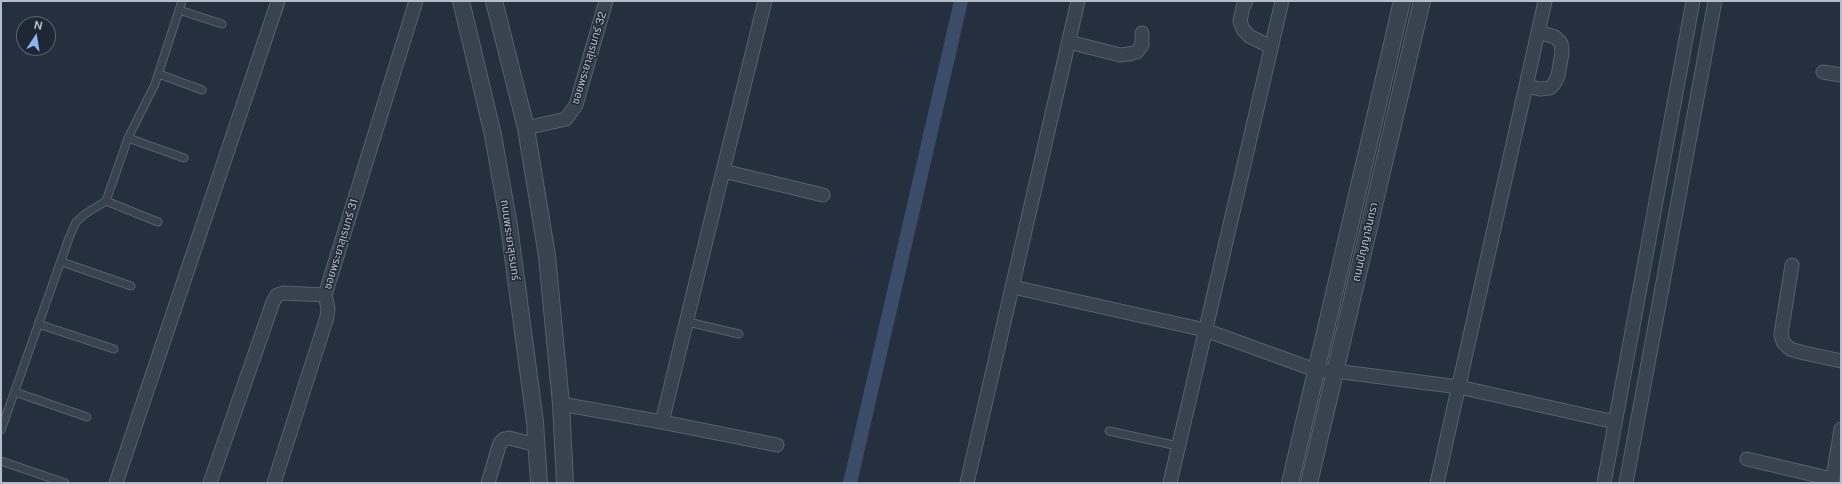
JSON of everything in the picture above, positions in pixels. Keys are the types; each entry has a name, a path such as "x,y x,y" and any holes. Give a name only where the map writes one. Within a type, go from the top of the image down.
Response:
{"street":[{"path":"116,483 278,1"},
{"name":"ซอยพระยาสุเรนทร์ 31","path":"210,483 273,302 278,296 283,294 325,295 416,1"},
{"name":"ถนนพระยาสุเรนทร์","path":"461,1 493,134 507,218 535,422 539,483"},
{"path":"494,1 526,128 547,256 561,404 565,483"},
{"name":"ซอยพระยาสุเรนทร์ 32","path":"526,128 566,120 576,105 606,1"},
{"path":"662,422 688,322 765,1"},
{"path":"967,483 1078,1"},
{"path":"1246,1 1240,21 1243,29 1250,36 1271,47"},
{"path":"1170,483 1282,1"},
{"name":"ถนนปัญญาอินทรา","path":"1290,483 1318,371 1402,1"},
{"name":"ถนนปัญญาอินทรา","path":"1309,483 1422,1"},
{"path":"1437,483 1460,387 1545,1"},
{"path":"1604,483 1693,1"},
{"path":"1626,483 1716,1"},
{"path":"1526,86 1540,89 1550,88 1558,76 1562,53 1561,43 1555,37 1538,32"},
{"path":"1069,42 1120,54 1129,54 1137,52 1142,45 1142,33"},
{"path":"1823,72 1841,75"},
{"path":"723,171 823,195"},
{"path":"1792,265 1780,334 1783,342 1790,349 1841,361"},
{"path":"1013,287 1205,330 1318,371 1335,371 1460,387 1615,422"},
{"path":"274,483 328,317 328,308 325,295"},
{"path":"561,404 777,445"},
{"path":"1618,407 1640,412"},
{"path":"1747,459 1832,481 1841,429"},
{"path":"488,483 500,443 509,438 536,445"},
{"path":"1611,442 1633,447"}],"lane":[{"path":"1,430 16,392 38,324 76,222 85,214 106,201 128,138 156,84 182,1"},
{"path":"179,10 222,24"},
{"path":"159,74 202,90"},
{"path":"128,138 184,158"},
{"path":"106,201 158,222"},
{"path":"62,262 131,286"},
{"path":"688,322 739,334"},
{"path":"38,324 114,349"},
{"path":"16,392 87,417"},
{"path":"1109,431 1178,446"},
{"path":"1,460 65,483"}],"waterway":[{"path":"850,483 961,1"}]}
